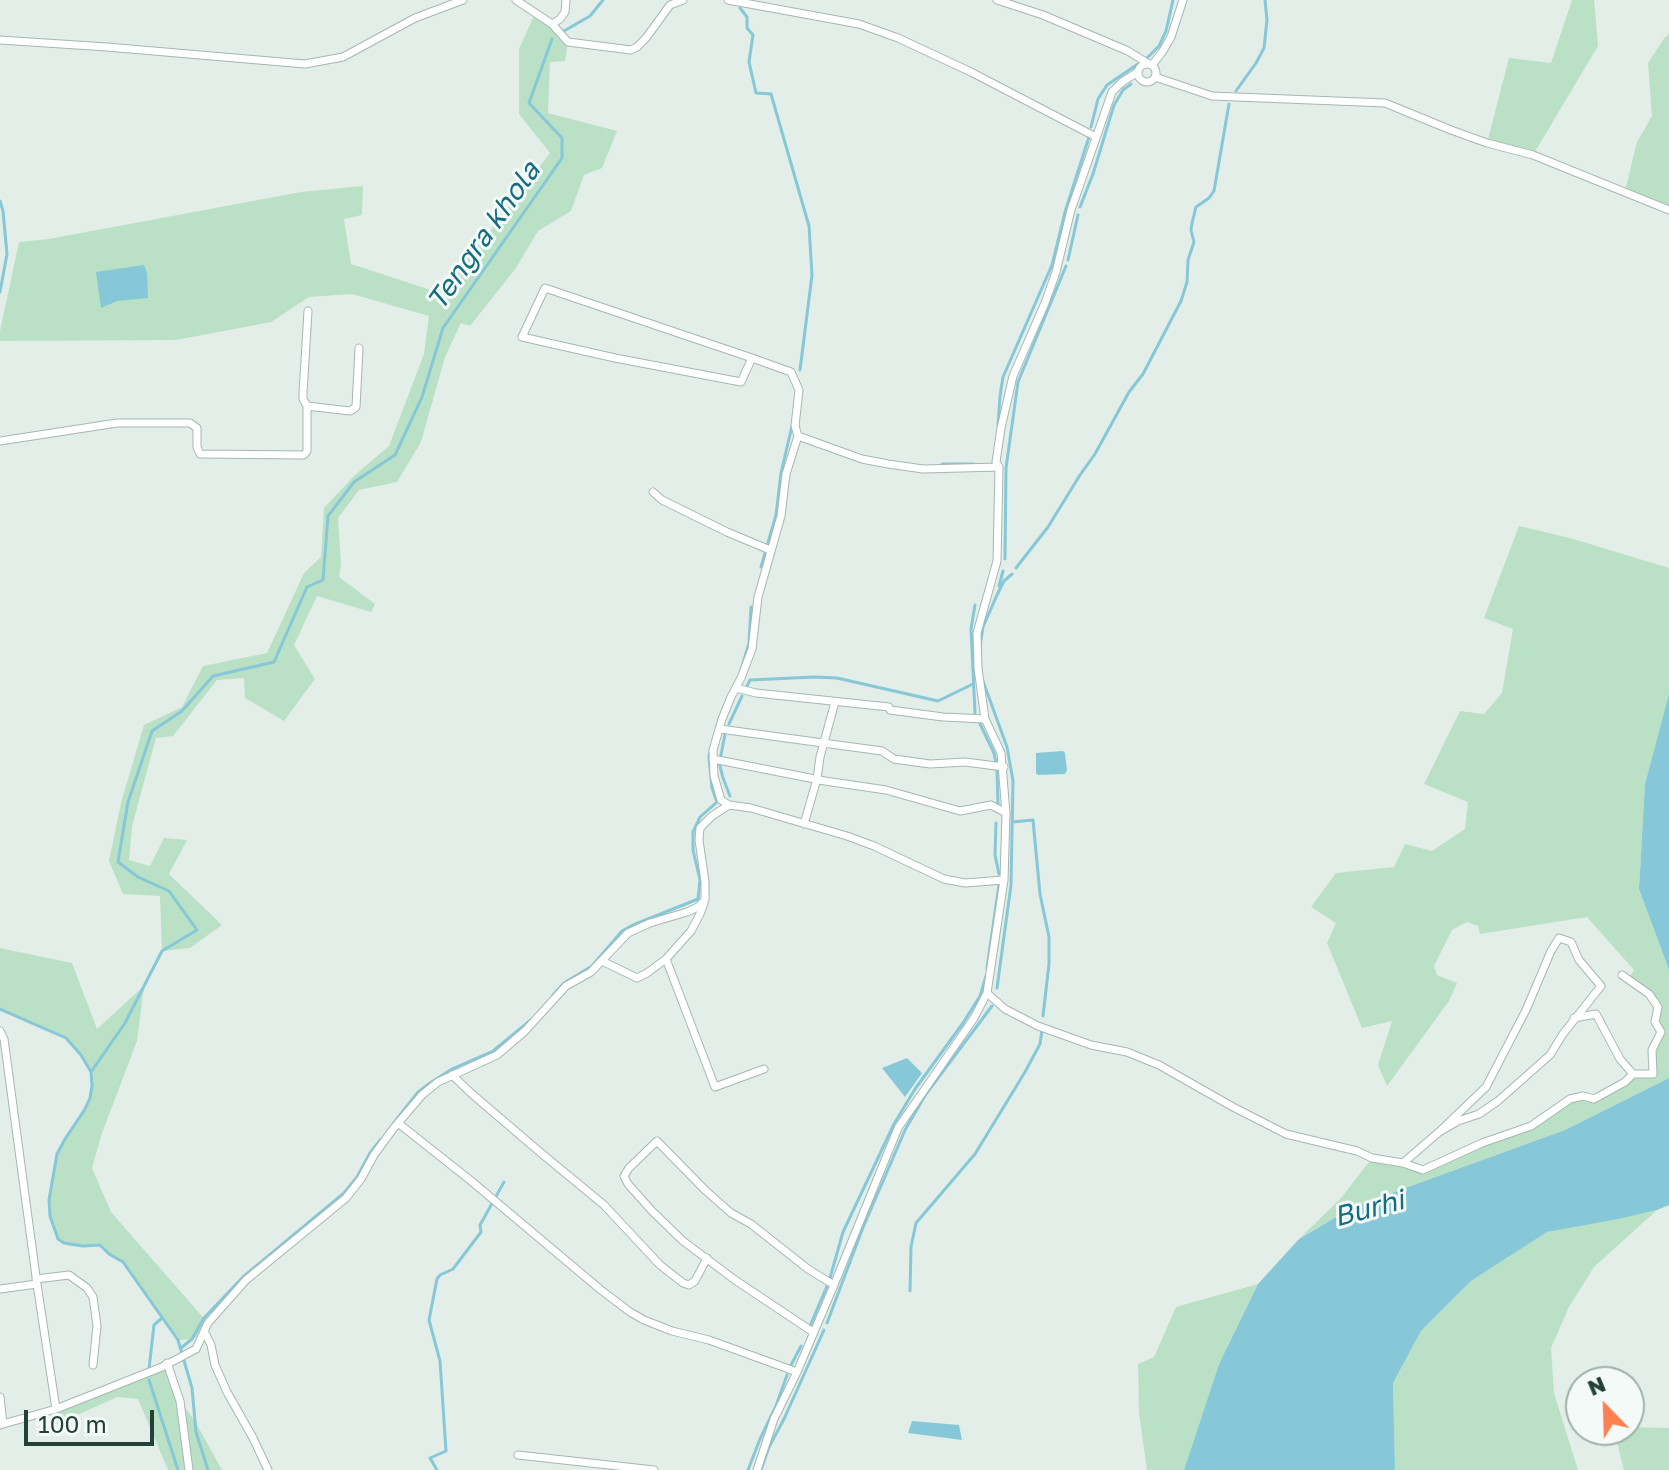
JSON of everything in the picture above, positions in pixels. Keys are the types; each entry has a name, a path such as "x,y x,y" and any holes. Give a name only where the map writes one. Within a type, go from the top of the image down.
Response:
{"street":[{"path":"0,40 305,64 343,57 415,18 463,0"},
{"path":"516,0 552,24 568,42 631,50 646,38 670,5 680,0"},
{"path":"552,24 565,12 566,0"},
{"path":"728,0 859,24 898,38 1096,137"},
{"path":"997,0 1043,15 1128,51 1156,70 1155,77 1150,81 1144,81 1138,72"},
{"path":"757,1470 774,1419 797,1372 898,1128 974,1018 987,993 1004,880 1006,813 1001,753 985,719 977,633 997,561 999,467 996,462 1001,428 1013,376 1056,272 1071,210 1112,92 1138,72 1142,65 1150,65 1163,51 1183,0"},
{"path":"1155,77 1212,96 1385,103 1487,143 1533,155 1669,210"},
{"path":"752,358 741,382 522,337 545,288 752,358 791,372 799,390 795,426 798,436 786,474 781,516 758,597 752,649 713,750 714,776 721,800 729,805 751,808 847,836 944,879 965,883 1004,880"},
{"path":"0,441 117,423 190,423 197,428 200,454 304,455 307,451 307,406 303,393 308,311"},
{"path":"307,406 354,410 359,348"},
{"path":"798,436 862,459 888,464 923,469 999,467"},
{"path":"653,492 662,500 770,550"},
{"path":"736,688 756,693 889,707 890,710 943,717 985,719"},
{"path":"804,824 835,702"},
{"path":"720,729 882,751 894,759 930,764 965,762 1004,767"},
{"path":"713,759 886,790 960,811 991,805 1006,813"},
{"path":"602,961 637,978 666,959 691,931 705,900 700,828 729,805"},
{"path":"0,1397 2,1425 56,1409 193,1352 208,1323 246,1280 346,1198 398,1123 422,1095 438,1082 497,1055 525,1031 566,986 591,972 628,933 687,912 705,900"},
{"path":"1403,1163 1486,1087 1526,1010 1551,951 1559,938 1571,942 1579,960 1601,986 1574,1018 1550,1055 1498,1101 1479,1114 1439,1132"},
{"path":"666,959 715,1087 764,1069"},
{"path":"987,993 1005,1009 1038,1026 1091,1045 1127,1052 1159,1065 1286,1134 1423,1170 1482,1143 1531,1126 1570,1099 1583,1096 1594,1099 1625,1082 1633,1074 1653,1074 1652,1050 1661,1032 1655,1022 1658,1007 1649,994 1622,975"},
{"path":"1574,1018 1596,1014 1620,1059 1633,1074"},
{"path":"0,1031 4,1039 56,1409"},
{"path":"452,1075 604,1205 660,1265 683,1283 689,1285 695,1281 707,1258"},
{"path":"398,1123 630,1312 672,1331 709,1340 797,1372"},
{"path":"813,1332 683,1241 652,1211 624,1176 657,1141 731,1213 751,1224 808,1269 834,1285"},
{"path":"0,1289 69,1275 87,1288 93,1297 97,1326 93,1365"},
{"path":"205,1333 227,1392 268,1470"},
{"path":"167,1363 180,1401 189,1470"},
{"path":"518,1455 654,1470"}],"green space":[{"path":"1572,0 1594,0 1598,46 1533,155 1487,143 1509,58 1551,63"},
{"path":"536,11 568,42 565,61 550,62 548,113 617,131 602,168 584,175 571,211 538,231 516,268 470,326 461,323 445,357 421,442 397,482 359,490 338,518 339,577 375,604 371,612 317,596 294,645 315,679 284,721 245,698 244,678 217,680 173,736 156,738 132,826 129,860 150,866 164,838 187,840 169,874 222,925 190,948 162,951 160,896 123,894 109,861 121,803 144,725 182,707 203,666 267,653 304,573 321,557 324,508 355,475 389,446 424,354 429,316 352,294 309,297 271,322 176,340 0,341 19,242 301,192 363,186 362,215 344,219 351,264 437,292 480,244 550,153 519,114 519,49"},
{"path":"1669,34 1669,210 1625,191 1637,142 1652,116 1648,63"},
{"path":"1519,526 1669,568 1669,694 1645,784 1639,889 1669,970 1669,1078 1565,1130 1353,1207 1300,1238 1341,1198 1372,1158 1423,1170 1531,1127 1570,1099 1594,1099 1633,1074 1653,1074 1652,1050 1661,1032 1655,1022 1657,1009 1649,994 1629,978 1634,970 1587,917 1480,934 1478,926 1467,922 1452,930 1434,966 1437,975 1457,983 1449,1001 1387,1086 1378,1065 1392,1021 1362,1028 1327,943 1336,923 1311,907 1336,873 1394,867 1405,844 1432,851 1465,829 1468,802 1424,784 1460,711 1484,714 1502,693 1513,629 1484,618"},
{"path":"0,948 72,963 97,1029 144,986 137,1041 92,1168 111,1212 208,1323 205,1333 192,1339 178,1340 123,1262 100,1245 70,1246 58,1239 50,1216 49,1200 57,1154 90,1098 91,1072 66,1038 0,1009"},
{"path":"1657,1210 1594,1267 1569,1307 1551,1348 1554,1393 1565,1428 1565,1446 1571,1446 1578,1470 1395,1470 1393,1383 1421,1331 1471,1281 1547,1232"},
{"path":"1258,1284 1219,1364 1184,1470 1147,1470 1139,1413 1138,1364 1154,1357 1176,1307"},
{"path":"167,1363 180,1401 195,1421 222,1470 168,1470 138,1399 117,1397 46,1429 56,1409"},
{"path":"1645,1427 1669,1428 1669,1470 1624,1470 1618,1446 1645,1446"}],"water":[{"path":"144,265 148,298 117,301 101,308 96,272"},
{"path":"1669,694 1669,970 1639,889 1645,784"},
{"path":"1063,751 1065,774 1036,773 1036,753"},
{"path":"907,1058 922,1073 905,1097 882,1068"},
{"name":"Burhi","path":"1669,1078 1669,1205 1618,1219 1547,1232 1471,1281 1421,1331 1393,1383 1395,1470 1184,1470 1219,1364 1258,1284 1299,1239 1353,1207 1565,1130"},
{"path":"912,1421 959,1425 962,1440 908,1433"}],"waterway":[{"name":"Tengra khola","path":"564,31 590,16 603,0"},
{"path":"1147,58 1159,46 1166,31 1173,0"},
{"path":"1236,91 1264,48 1267,20 1265,0"},
{"path":"740,8 747,17 747,28 753,35 749,62 756,93 771,94 809,226 812,275 800,370"},
{"name":"Tengra khola","path":"208,1470 196,1432 192,1388 178,1340 123,1262 100,1245 64,1243 58,1239 50,1216 49,1200 57,1154 90,1098 91,1072 125,1023 162,951 197,930 169,891 138,877 118,862 128,802 152,731 182,711 213,676 274,662 307,587 323,580 328,516 354,482 395,455 422,397 443,328 562,158 562,138 529,103 552,39"},
{"path":"1091,127 1098,99 1107,85 1138,64"},
{"path":"1080,207 1114,105 1123,90 1131,84"},
{"path":"1016,568 1048,527 1095,454 1129,392 1143,374 1181,301 1194,242 1192,223 1196,207 1214,191 1229,104"},
{"path":"998,425 1003,377 1052,265 1089,137"},
{"path":"0,201 7,254 0,292"},
{"path":"1068,260 1078,215"},
{"path":"1005,559 1006,468 1018,382 1066,266"},
{"path":"761,567 776,515 781,473 792,426"},
{"path":"942,464 974,464"},
{"path":"999,586 1003,571"},
{"path":"980,646 983,627 997,595 1004,581 1012,574"},
{"path":"975,605 971,629 975,713"},
{"path":"741,670 749,643 751,607"},
{"path":"747,686 750,680 837,678 938,701 973,684"},
{"path":"983,681 1007,747 1013,781 1011,885 997,988"},
{"path":"729,724 742,696"},
{"path":"980,724 996,763"},
{"path":"721,755 725,734"},
{"path":"553,995 564,983 592,966 622,931 698,899 700,880 693,850 693,832 700,817 717,802 712,788 710,752"},
{"path":"720,766 730,796"},
{"path":"997,770 998,806"},
{"path":"1013,822 1033,820 1040,894 1049,937 1043,1016"},
{"path":"996,823 995,855 999,874"},
{"path":"987,968 999,885"},
{"path":"830,1278 843,1232 894,1124 980,996 986,976"},
{"path":"827,1323 905,1130 926,1094 992,1006"},
{"path":"0,1009 66,1038 91,1072"},
{"path":"393,1124 418,1092 452,1069 493,1051 532,1019"},
{"path":"910,1291 911,1247 916,1223 975,1154 1025,1072 1040,1044 1042,1030"},
{"path":"181,1348 192,1339 204,1318 243,1277 344,1193 381,1139"},
{"path":"437,1470 430,1458 446,1451 440,1361 429,1320 437,1279 453,1269 481,1232 480,1225 504,1182"},
{"path":"810,1326 827,1286"},
{"path":"149,1369 154,1325 162,1318"},
{"path":"761,1470 824,1330"},
{"path":"791,1365 801,1346"},
{"path":"748,1470 787,1375"},
{"path":"149,1380 178,1470"}]}
